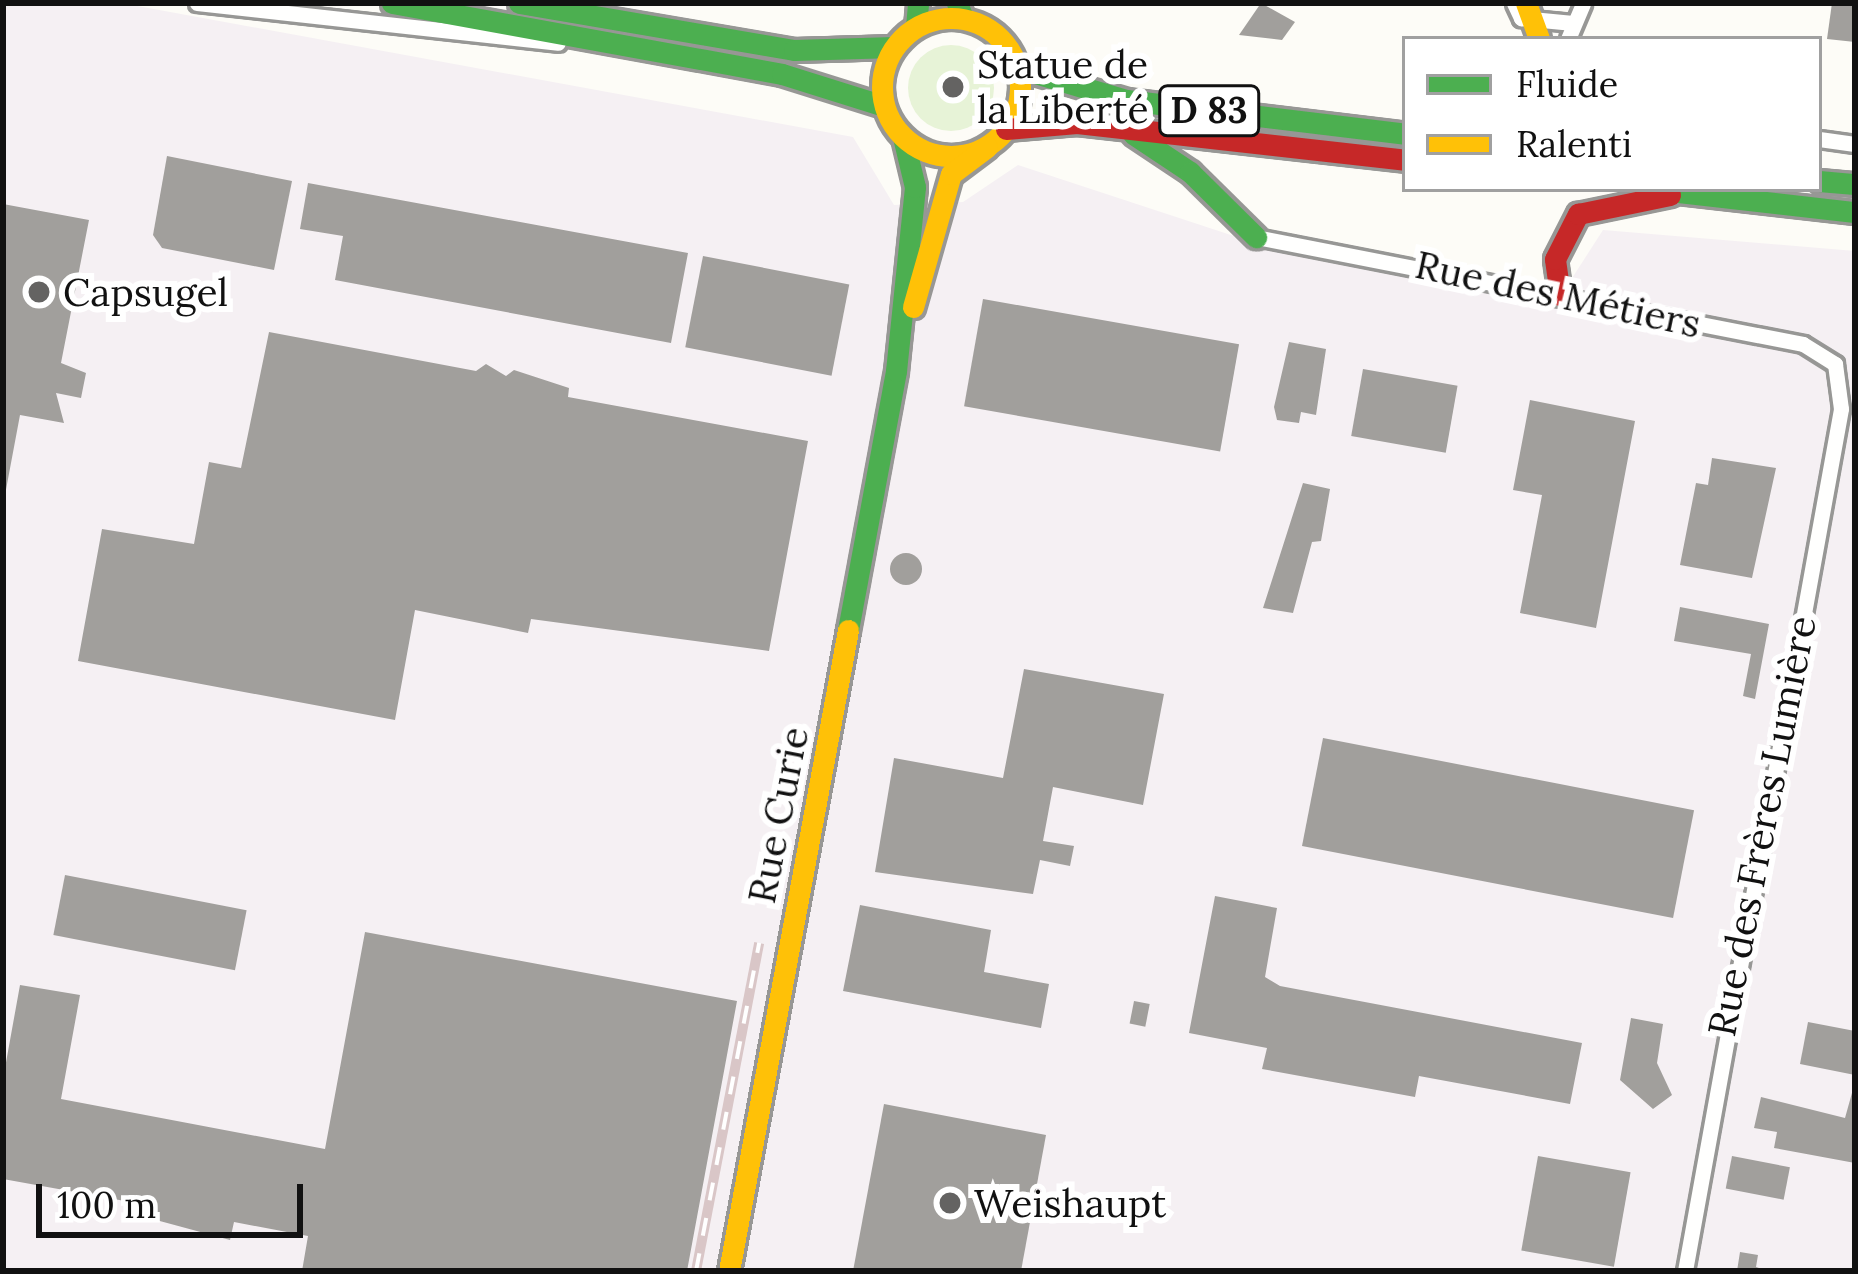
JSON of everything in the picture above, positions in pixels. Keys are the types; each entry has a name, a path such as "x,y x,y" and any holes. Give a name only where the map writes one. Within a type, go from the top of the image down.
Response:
{"main road":[{"path":"392,3 782,74 884,106 903,137 944,156 987,147 1006,129 1018,68 997,35 960,11 916,27 894,47 884,106"},
{"path":"519,3 794,50 894,47"},
{"path":"916,27 918,3"},
{"name":"D 83","path":"1018,68 1126,100 1402,134"},
{"name":"D 83","path":"1006,129 1041,121 1120,127 1402,160"},
{"path":"1120,127 1164,151 1256,237"},
{"name":"Rue Curie","path":"729,1271 896,371 915,187 903,137"},
{"name":"Rue Curie","path":"896,371 945,190 987,147"},
{"path":"1822,181 1855,184"},
{"path":"1677,192 1855,212"},
{"path":"1560,296 1556,259 1578,214 1685,193"}],"street":[{"path":"197,3 612,44"},
{"path":"1514,3 1532,20 1570,31 1583,3"},
{"path":"1822,139 1855,143"},
{"name":"Rue des Métiers","path":"1256,237 1803,344 1835,364 1841,382"},
{"name":"Rue des Frères Lumière","path":"1685,1271 1841,382"}],"shaded area":[{"path":"3,3 121,3 853,137 894,205 963,202 1018,165 1240,238 1558,300 1603,230 1855,251 1855,1271 3,1271"}],"green space":[{"path":"951,45 967,48 981,58 991,72 991,104 981,118 967,128 951,131 935,128 921,118 911,104 908,88 911,72 921,58 935,48"}],"building":[{"path":"1261,3 1295,22 1282,40 1239,35"},
{"path":"1832,3 1855,3 1855,42 1827,39"},
{"path":"167,156 292,181 274,270 162,248 153,235"},
{"path":"308,183 688,253 671,343 335,280 343,236 300,229"},
{"name":"Capsugel","path":"3,204 89,220 61,363 86,373 81,398 56,393 64,423 20,415 5,495"},
{"path":"703,256 849,284 832,376 685,347"},
{"path":"983,299 1239,344 1220,451 964,406"},
{"path":"269,332 476,371 486,364 506,376 514,370 569,388 568,397 808,441 769,651 531,619 528,633 415,610 395,720 78,661 102,529 194,544 209,462 241,468"},
{"path":"1289,342 1326,349 1316,415 1301,412 1299,423 1277,420 1274,407"},
{"path":"1363,369 1458,386 1446,453 1351,436"},
{"path":"1530,400 1635,421 1596,628 1520,613 1542,495 1513,490"},
{"path":"1712,458 1776,468 1752,578 1680,565 1696,483 1708,485"},
{"path":"1303,483 1330,489 1321,541 1312,542 1293,613 1263,608"},
{"path":"906,553 918,557 922,569 918,581 906,585 894,581 890,569 894,557"},
{"path":"1680,607 1769,624 1755,699 1743,696 1751,654 1674,641"},
{"path":"1024,669 1164,694 1143,805 1053,787 1043,841 1074,846 1070,866 1040,860 1033,894 875,872 894,758 1003,778"},
{"path":"1323,738 1694,810 1673,918 1302,846"},
{"path":"65,875 247,910 235,970 53,935"},
{"path":"1215,896 1277,908 1265,977 1280,986 1582,1043 1570,1104 1419,1076 1415,1097 1262,1069 1267,1048 1189,1033"},
{"path":"860,905 991,930 984,972 1049,984 1041,1028 843,991"},
{"path":"365,932 737,1001 687,1271 302,1271 308,1236 234,1222 230,1240 145,1217 147,1205 3,1179 3,1079 20,985 80,995 61,1099 325,1149"},
{"path":"1134,1001 1150,1004 1145,1027 1130,1024"},
{"path":"1631,1018 1663,1024 1657,1063 1672,1095 1653,1109 1620,1080"},
{"path":"1808,1022 1855,1031 1855,1075 1800,1064"},
{"path":"1855,1082 1855,1163 1774,1148 1777,1132 1754,1128 1761,1097 1845,1118"},
{"name":"Weishaupt","path":"884,1104 1046,1135 1021,1271 853,1271"},
{"path":"1538,1156 1631,1172 1614,1267 1521,1251"},
{"path":"1732,1156 1790,1167 1784,1200 1726,1188"},
{"path":"1740,1252 1758,1255 1756,1267 1768,1271 1737,1271"}],"railway":[{"path":"696,1271 759,943"}],"traffic: fast":[{"path":"392,3 782,74 884,106"},
{"path":"519,3 794,50 894,47"},
{"path":"916,27 918,3"},
{"path":"957,3 963,18"},
{"path":"1018,68 1126,100 1402,134"},
{"path":"1133,134 1190,172 1256,237"},
{"path":"848,630 896,371 915,187 903,137"},
{"path":"1822,181 1855,184"},
{"path":"1678,192 1855,212"}],"traffic: slow":[{"path":"1526,3 1538,36"},
{"path":"951,18 977,23 1000,38 1015,61 1020,87 1015,113 1000,136 977,151 951,156 925,151 902,136 887,113 882,87 887,61 902,38 925,23 951,18"},
{"path":"913,307 951,174 987,147"},
{"path":"729,1271 848,630"}],"traffic: jam":[{"path":"1006,129 1077,123 1402,160"},
{"path":"1560,295 1555,259 1578,214 1670,195"}],"place":[{"name":"Statue de la Liberté","path":"953,87"},
{"name":"Capsugel","path":"39,292"},
{"name":"Weishaupt","path":"950,1203"}]}
